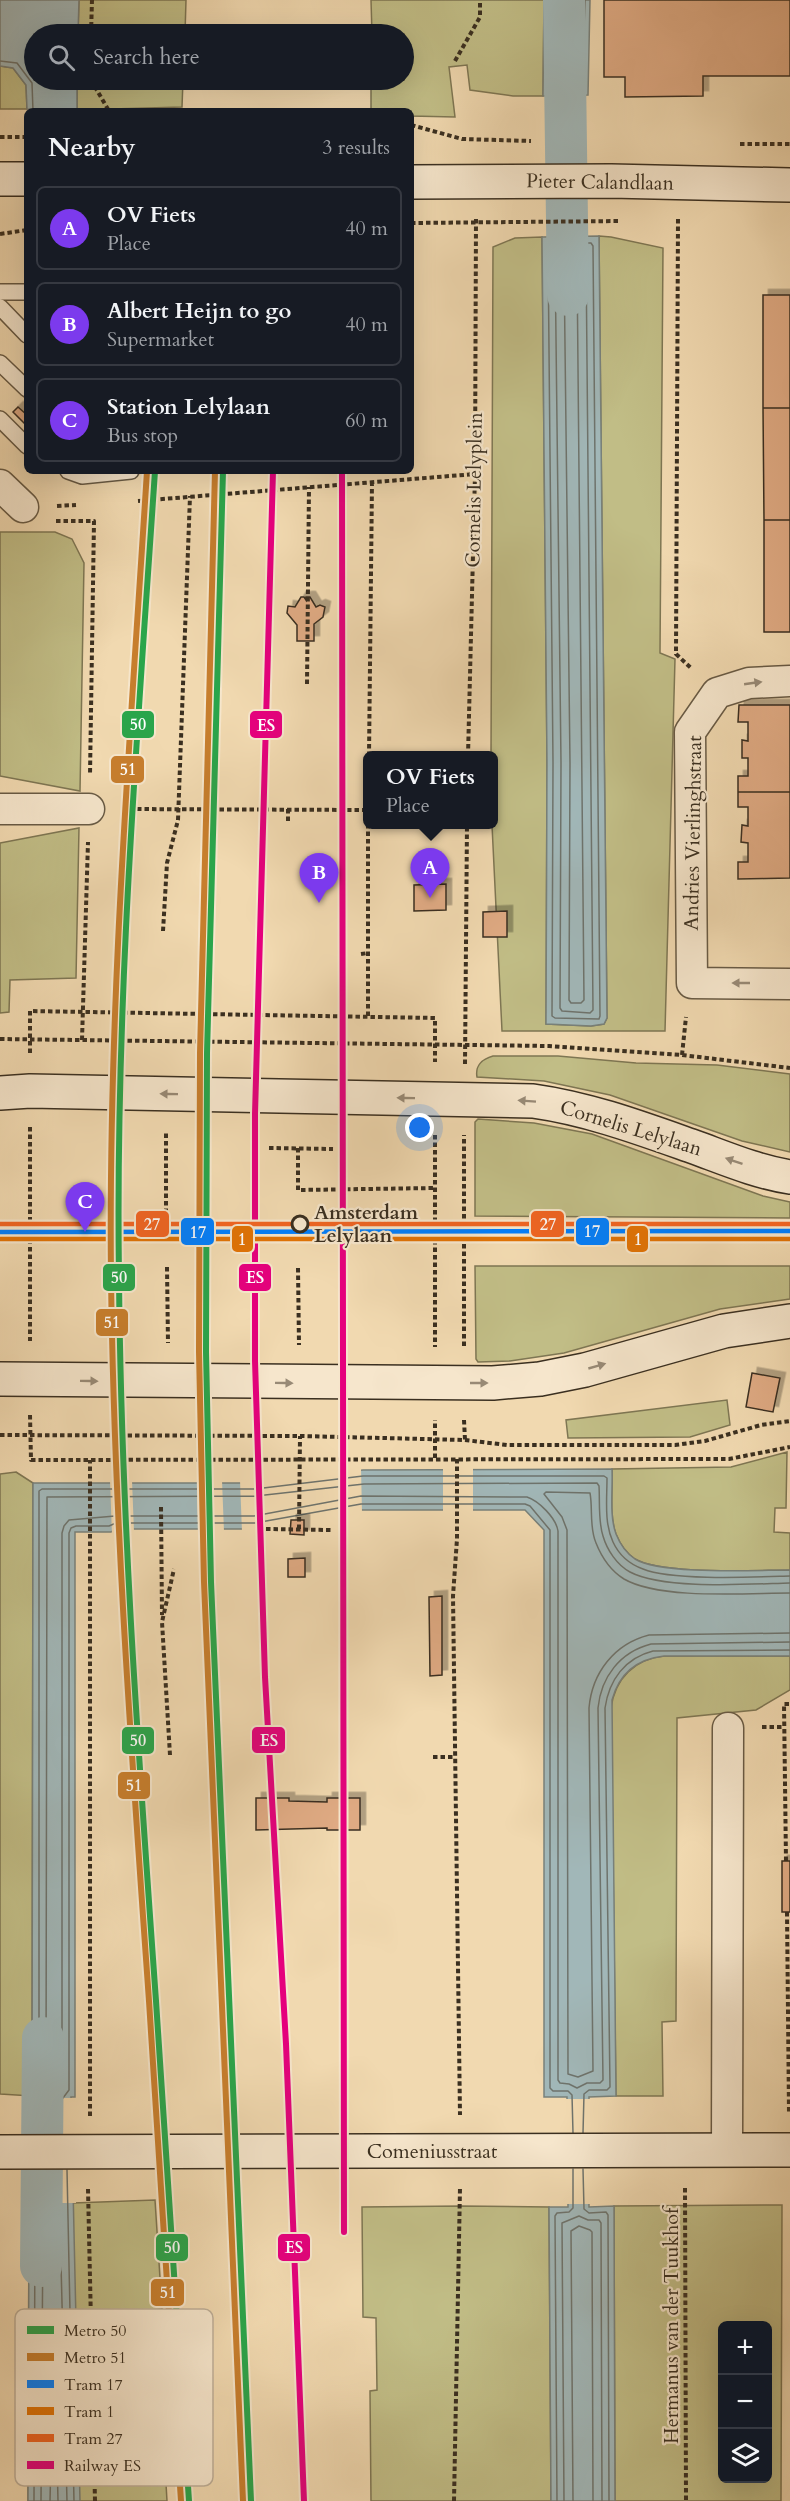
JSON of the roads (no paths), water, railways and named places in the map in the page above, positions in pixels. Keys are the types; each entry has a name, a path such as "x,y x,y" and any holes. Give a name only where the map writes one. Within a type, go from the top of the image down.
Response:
{"main road":[{"path":"0,179 24,179"},
{"name":"Pieter Calandlaan","path":"414,182 611,181 790,185"},
{"name":"Cornelis Lelylaan","path":"15,1092 532,1101 578,1109 642,1128 736,1162 790,1177"},
{"path":"15,1379 450,1383 540,1379 585,1370 724,1330 790,1321"},
{"path":"724,1330 790,1345"},
{"name":"Comeniusstraat","path":"0,2152 790,2150"}],"street":[{"path":"0,485 12,507"},
{"name":"Andries Vierlinghstraat","path":"790,681 749,683 717,693 690,732 692,983 790,984"},
{"path":"0,809 89,809"},
{"path":"727,2151 728,1728"}],"lane":[{"path":"0,292 24,292"},
{"path":"0,307 24,332"},
{"path":"0,363 24,386"},
{"path":"0,419 24,443"},
{"path":"76,474 82,476 98,474"}],"water":[{"path":"0,0 79,0 78,24 24,24 24,82 13,68 0,66"},
{"path":"544,0 590,0 588,95 543,96"},
{"path":"26,90 77,90 77,108 27,108"},
{"path":"599,236 607,1018 604,1024 591,1026 546,1024 547,763 542,237"},
{"path":"612,1469 614,1527 621,1545 635,1559 648,1564 687,1570 790,1570 790,1656 664,1656 645,1660 624,1675 612,1700 616,2096 589,2097 589,2207 614,2206 615,2501 551,2501 549,2207 568,2207 567,2097 544,2097 544,1530 525,1510 361,1510 255,1529 116,1529 111,1532 75,1532 75,2097 71,2097 76,2309 29,2309 29,2208 55,2208 54,2097 32,2096 33,1483 255,1483 363,1470"},
{"path":"28,2486 80,2486 80,2501 28,2501"}],"waterway":[{"path":"564,0 568,295"},
{"path":"41,2266 43,2038"}],"metro line":[{"name":"51","path":"147,474 127,773 117,975 113,1075 111,1277 116,1458 125,1639 169,2309"},
{"name":"50","path":"155,474 129,874 120,1075 120,1368 132,1639 176,2309"},
{"name":"51","path":"215,474 200,1053 199,1352 204,1582 243,2501"},
{"name":"50","path":"223,474 207,1053 206,1352 211,1582 251,2501"},
{"name":"51","path":"180,2486 181,2501"},
{"name":"50","path":"188,2486 189,2501"}],"tram line":[{"name":"27","path":"0,1224 790,1224"},
{"name":"17","path":"0,1232 790,1231"},
{"name":"1","path":"0,1239 790,1239"}],"rail line":[{"name":"ES","path":"273,474 255,1114 255,1361 265,1677 286,2044 304,2501"},
{"name":"ES","path":"342,474 344,2232"}],"place":[{"name":"OV Fiets","path":"430,898"},
{"name":"Albert Heijn to go","path":"319,903"},
{"name":"Amsterdam Lelylaan","path":"300,1224"},
{"name":"Station Lelylaan","path":"85,1232"}]}
